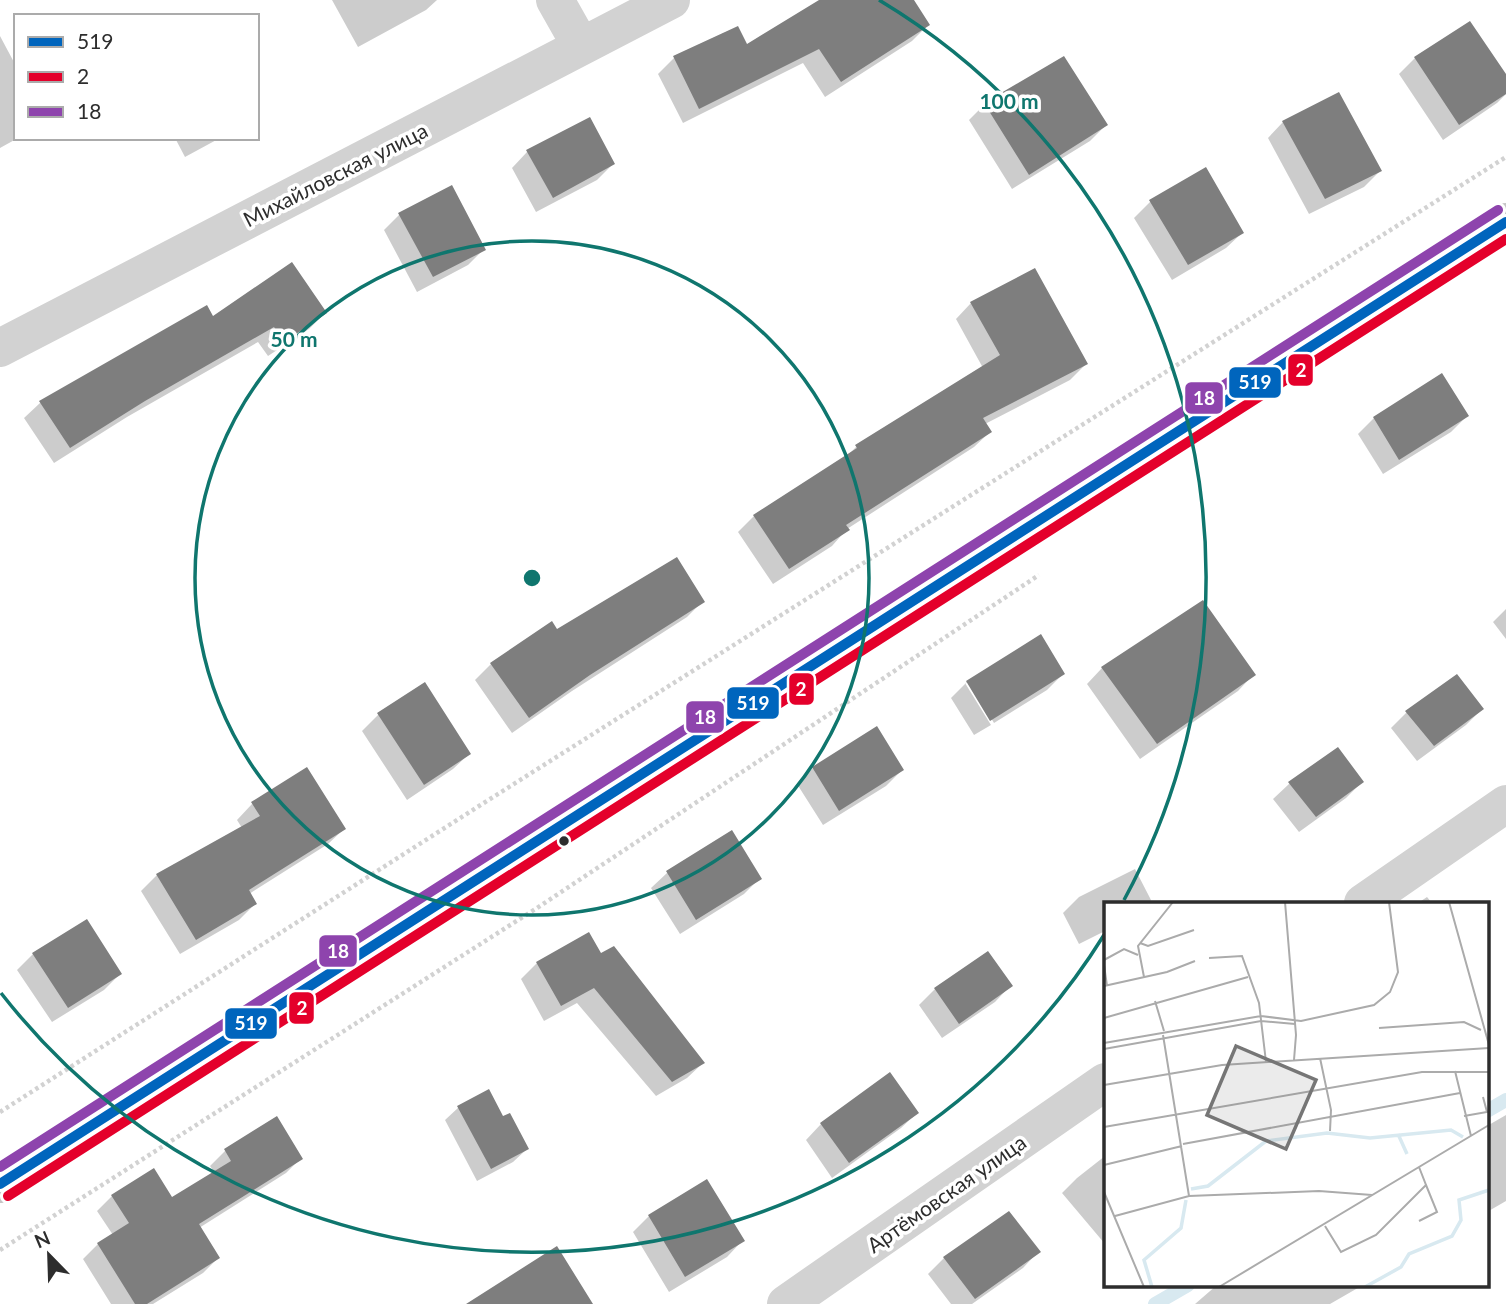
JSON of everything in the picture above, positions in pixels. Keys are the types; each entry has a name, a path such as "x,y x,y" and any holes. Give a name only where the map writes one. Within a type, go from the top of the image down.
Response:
{"main road":[{"path":"0,1184 1506,222"}],"street":[{"path":"555,0 581,46"},
{"name":"Михайловская улица","path":"0,348 671,0"},
{"path":"1364,902 1506,803"},
{"name":"Артёмовская улица","path":"786,1304 1104,1083"}],"path":[{"path":"0,1112 1506,157"},
{"path":"0,1250 537,908 1045,571"}],"building":[{"path":"819,0 914,0 930,25 841,82 819,49 699,109 673,56 738,26 747,44"},
{"path":"1470,21 1506,74 1506,94 1459,125 1414,57"},
{"path":"1064,56 1108,125 1029,175 984,103"},
{"path":"1339,92 1382,171 1325,199 1282,121"},
{"path":"590,117 615,164 553,198 526,150"},
{"path":"1206,167 1244,233 1188,265 1149,200"},
{"path":"452,185 486,250 433,277 398,213"},
{"path":"292,262 327,313 284,342 274,327 145,401 70,448 39,401 207,305 213,316"},
{"path":"1035,268 1088,364 983,418 992,432 846,525 850,530 789,569 753,515 857,448 855,445 1000,355 970,302"},
{"path":"1442,373 1469,416 1399,460 1373,417"},
{"path":"677,557 705,602 590,675 529,718 490,663 552,621 557,629"},
{"path":"1203,600 1256,675 1157,744 1101,667"},
{"path":"1041,634 1065,674 990,721 966,681"},
{"path":"1457,674 1484,709 1434,746 1405,711"},
{"path":"425,682 471,754 424,785 377,713"},
{"path":"877,726 904,770 839,811 812,767"},
{"path":"1338,747 1364,782 1316,817 1288,782"},
{"path":"307,767 346,829 249,890 257,904 196,940 156,874 260,816 251,802"},
{"path":"732,830 762,879 696,920 666,871"},
{"path":"87,919 122,974 68,1008 32,953"},
{"path":"589,932 601,953 614,946 705,1063 672,1082 594,988 561,1006 536,962"},
{"path":"988,951 1013,986 959,1024 934,988"},
{"path":"890,1072 919,1113 849,1163 820,1123"},
{"path":"489,1089 503,1116 510,1113 529,1149 491,1169 457,1106"},
{"path":"277,1116 303,1159 199,1224 220,1258 147,1304 135,1304 97,1243 129,1223 111,1195 154,1168 172,1197 231,1161 224,1149"},
{"path":"707,1179 745,1241 685,1277 648,1215"},
{"path":"1009,1211 1041,1252 975,1299 943,1257"},
{"path":"557,1246 593,1304 466,1304"}],"waterway":[{"path":"1488,1110 1506,1100"},
{"path":"1155,1304 1186,1286"}],"transit line":[{"name":"18","path":"0,1167 1498,210"},
{"name":"519","path":"0,1184 1506,222"},
{"name":"2","path":"8,1196 1506,239"}]}
